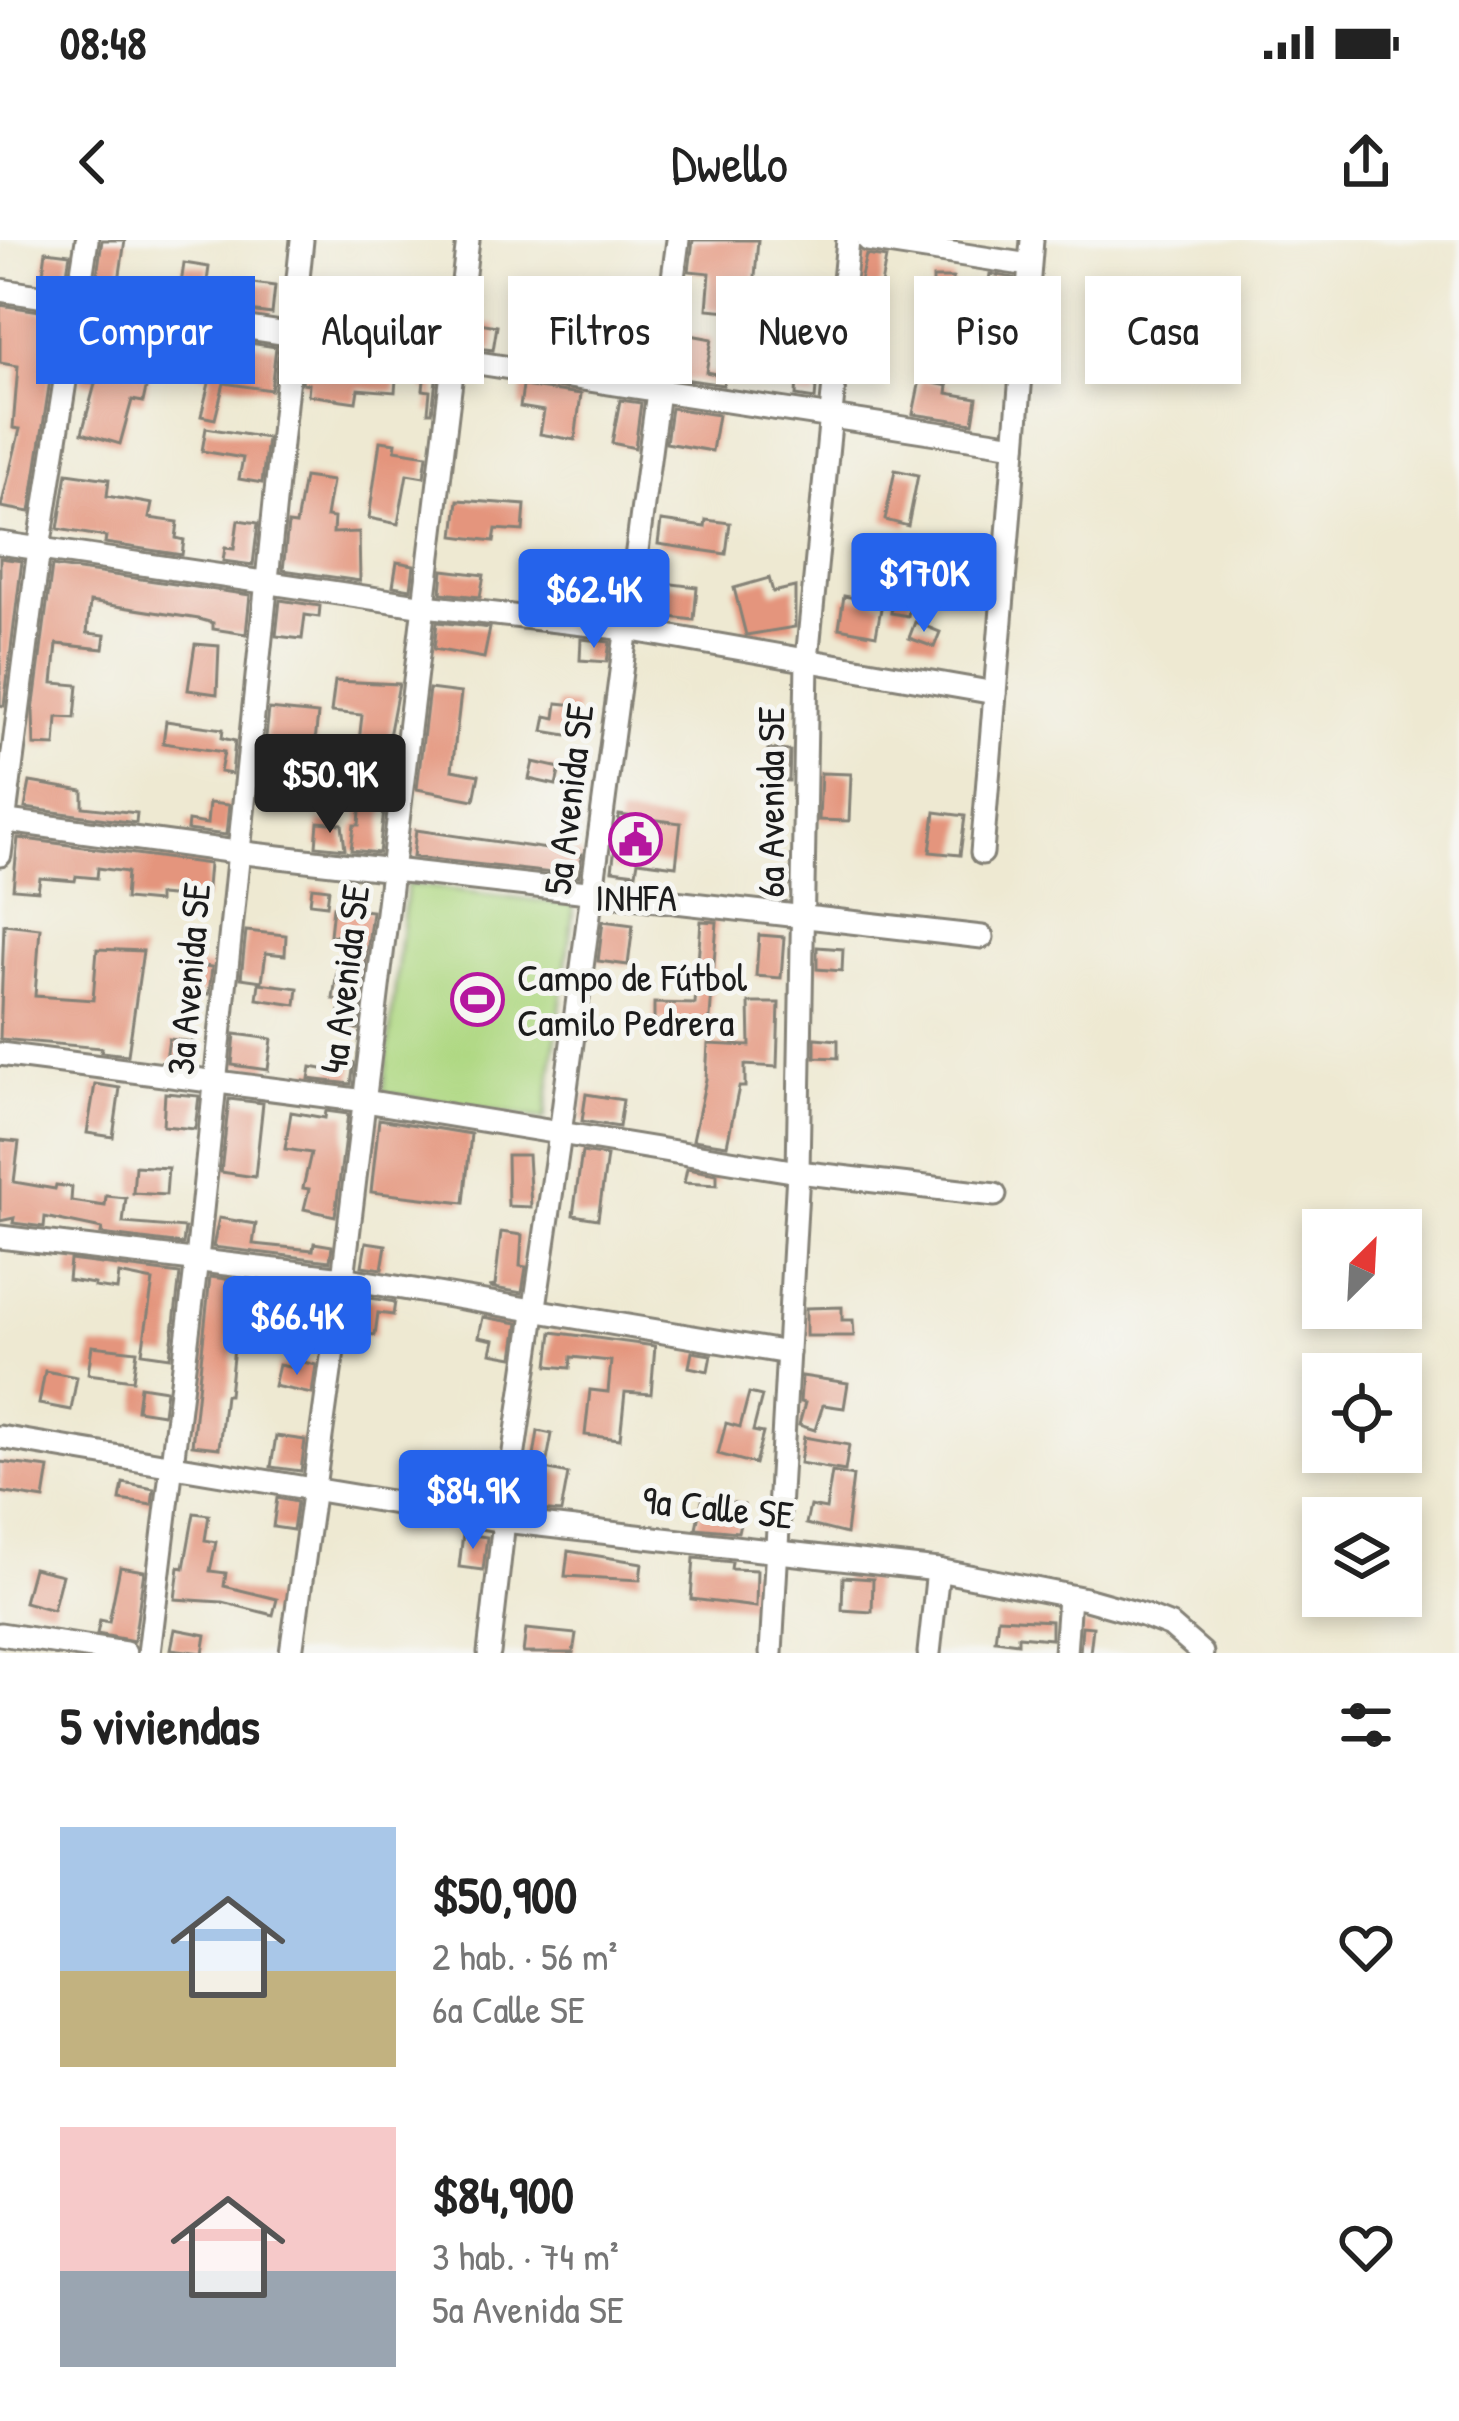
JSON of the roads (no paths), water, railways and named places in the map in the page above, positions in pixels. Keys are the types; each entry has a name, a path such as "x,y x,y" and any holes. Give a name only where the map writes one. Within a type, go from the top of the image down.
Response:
{"street":[{"path":"82,276 87,240"},
{"name":"3a Avenida SE","path":"298,276 302,240"},
{"name":"4a Avenida SE","path":"464,276 468,240"},
{"name":"5a Avenida SE","path":"489,1653 678,240"},
{"name":"6a Avenida SE","path":"771,1653 798,1172 807,660 848,240"},
{"path":"868,240 1029,266"},
{"path":"982,853 1032,240"},
{"path":"0,290 36,296"},
{"path":"484,362 1015,445"},
{"path":"0,855 65,384"},
{"name":"3a Avenida SE","path":"149,1653 197,1259 286,384"},
{"name":"4a Avenida SE","path":"291,1653 344,1278 451,384"},
{"path":"0,544 425,606 627,629 995,693"},
{"path":"2,821 982,937"},
{"path":"0,1054 365,1101 798,1172 995,1195"},
{"path":"0,1238 344,1278 788,1353"},
{"name":"9a Calle SE","path":"0,1437 172,1462 504,1521 938,1570 1086,1599 1171,1626 1200,1652"},
{"path":"929,1653 938,1570"},
{"path":"1065,1653 1069,1597"},
{"path":"0,1634 125,1653"}],"place":[{"name":"INHFA","path":"636,840"},
{"name":"Campo de Fútbol Camilo Pedrera","path":"478,999"}]}
